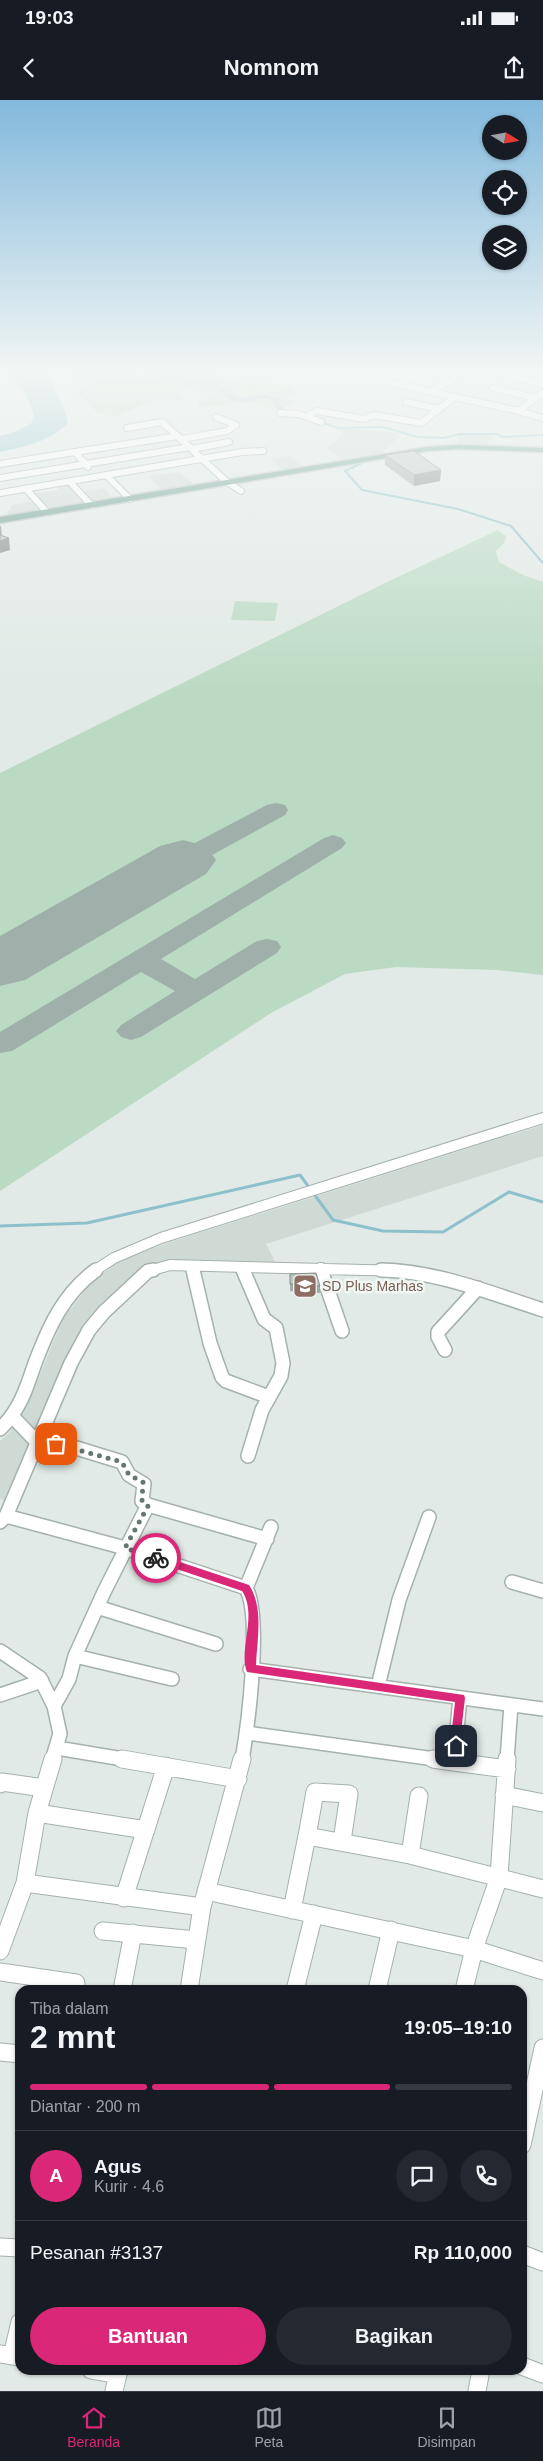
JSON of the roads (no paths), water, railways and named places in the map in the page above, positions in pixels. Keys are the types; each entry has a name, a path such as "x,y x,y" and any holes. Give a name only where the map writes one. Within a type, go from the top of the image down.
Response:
{"main road":[{"path":"0,520 280,475"}],"street":[{"path":"0,478 19,475"},
{"path":"0,493 113,475"},
{"path":"218,475 227,484 241,491"},
{"path":"107,476 130,499"},
{"path":"70,482 91,505"},
{"path":"26,489 47,512"},
{"path":"0,1429 13,1417 21,1402 60,1306 72,1290 102,1264 123,1253 543,1118"},
{"path":"190,1985 204,1899 238,1779 247,1733 253,1610 251,1596 246,1588 125,1548 2,1522 78,1348 104,1312 148,1271 165,1265 400,1270 478,1288 543,1310"},
{"path":"192,1266 210,1343 222,1377 226,1381 269,1397"},
{"path":"242,1267 264,1319 276,1328 283,1363 281,1376 262,1410 248,1456"},
{"path":"321,1268 320,1274 342,1332"},
{"path":"445,1350 438,1337 438,1332 478,1288"},
{"path":"13,1417 33,1438 73,1447 122,1462 128,1474 144,1484 142,1501 148,1506 269,1533 246,1588"},
{"path":"54,1706 69,1679 75,1656 97,1607 125,1548 148,1506"},
{"path":"378,1686 387,1638 403,1586 429,1516"},
{"path":"512,1582 543,1591"},
{"path":"97,1607 216,1644"},
{"path":"0,1651 36,1673 42,1681 54,1706 60,1734 37,1813 25,1883 0,1951"},
{"path":"75,1656 172,1679"},
{"path":"250,1669 543,1709"},
{"path":"0,1695 42,1681"},
{"path":"454,1762 460,1698"},
{"path":"465,1985 474,1949 500,1878 511,1705"},
{"path":"247,1733 507,1769"},
{"path":"57,1748 238,1779"},
{"path":"124,1898 166,1766"},
{"path":"0,1784 2,1782 44,1788"},
{"path":"292,1910 315,1792 349,1794 342,1841"},
{"path":"504,1795 543,1803"},
{"path":"410,1855 419,1796"},
{"path":"37,1813 146,1830"},
{"path":"307,1836 410,1855 543,1889"},
{"path":"25,1883 124,1898 204,1899 292,1910 474,1949 543,1971"},
{"path":"296,1985 314,1914"},
{"path":"378,1985 391,1930"},
{"path":"103,1931 196,1940"},
{"path":"123,1985 133,1933"},
{"path":"0,1972 76,1983"},
{"path":"527,2122 543,2048"},
{"path":"0,2052 15,2054"},
{"path":"0,2247 15,2248"},
{"path":"527,2256 543,2262"},
{"path":"11,2356 15,2341"},
{"path":"527,2368 543,2374"},
{"path":"477,2391 480,2375"}],"waterway":[{"path":"349,475 362,490 458,509 511,526 543,563"},
{"path":"0,1226 87,1223 300,1175 333,1220 383,1231 443,1232 509,1192 543,1202"}],"place":[{"name":"SD Plus Marhas","path":"305,1286"}]}
